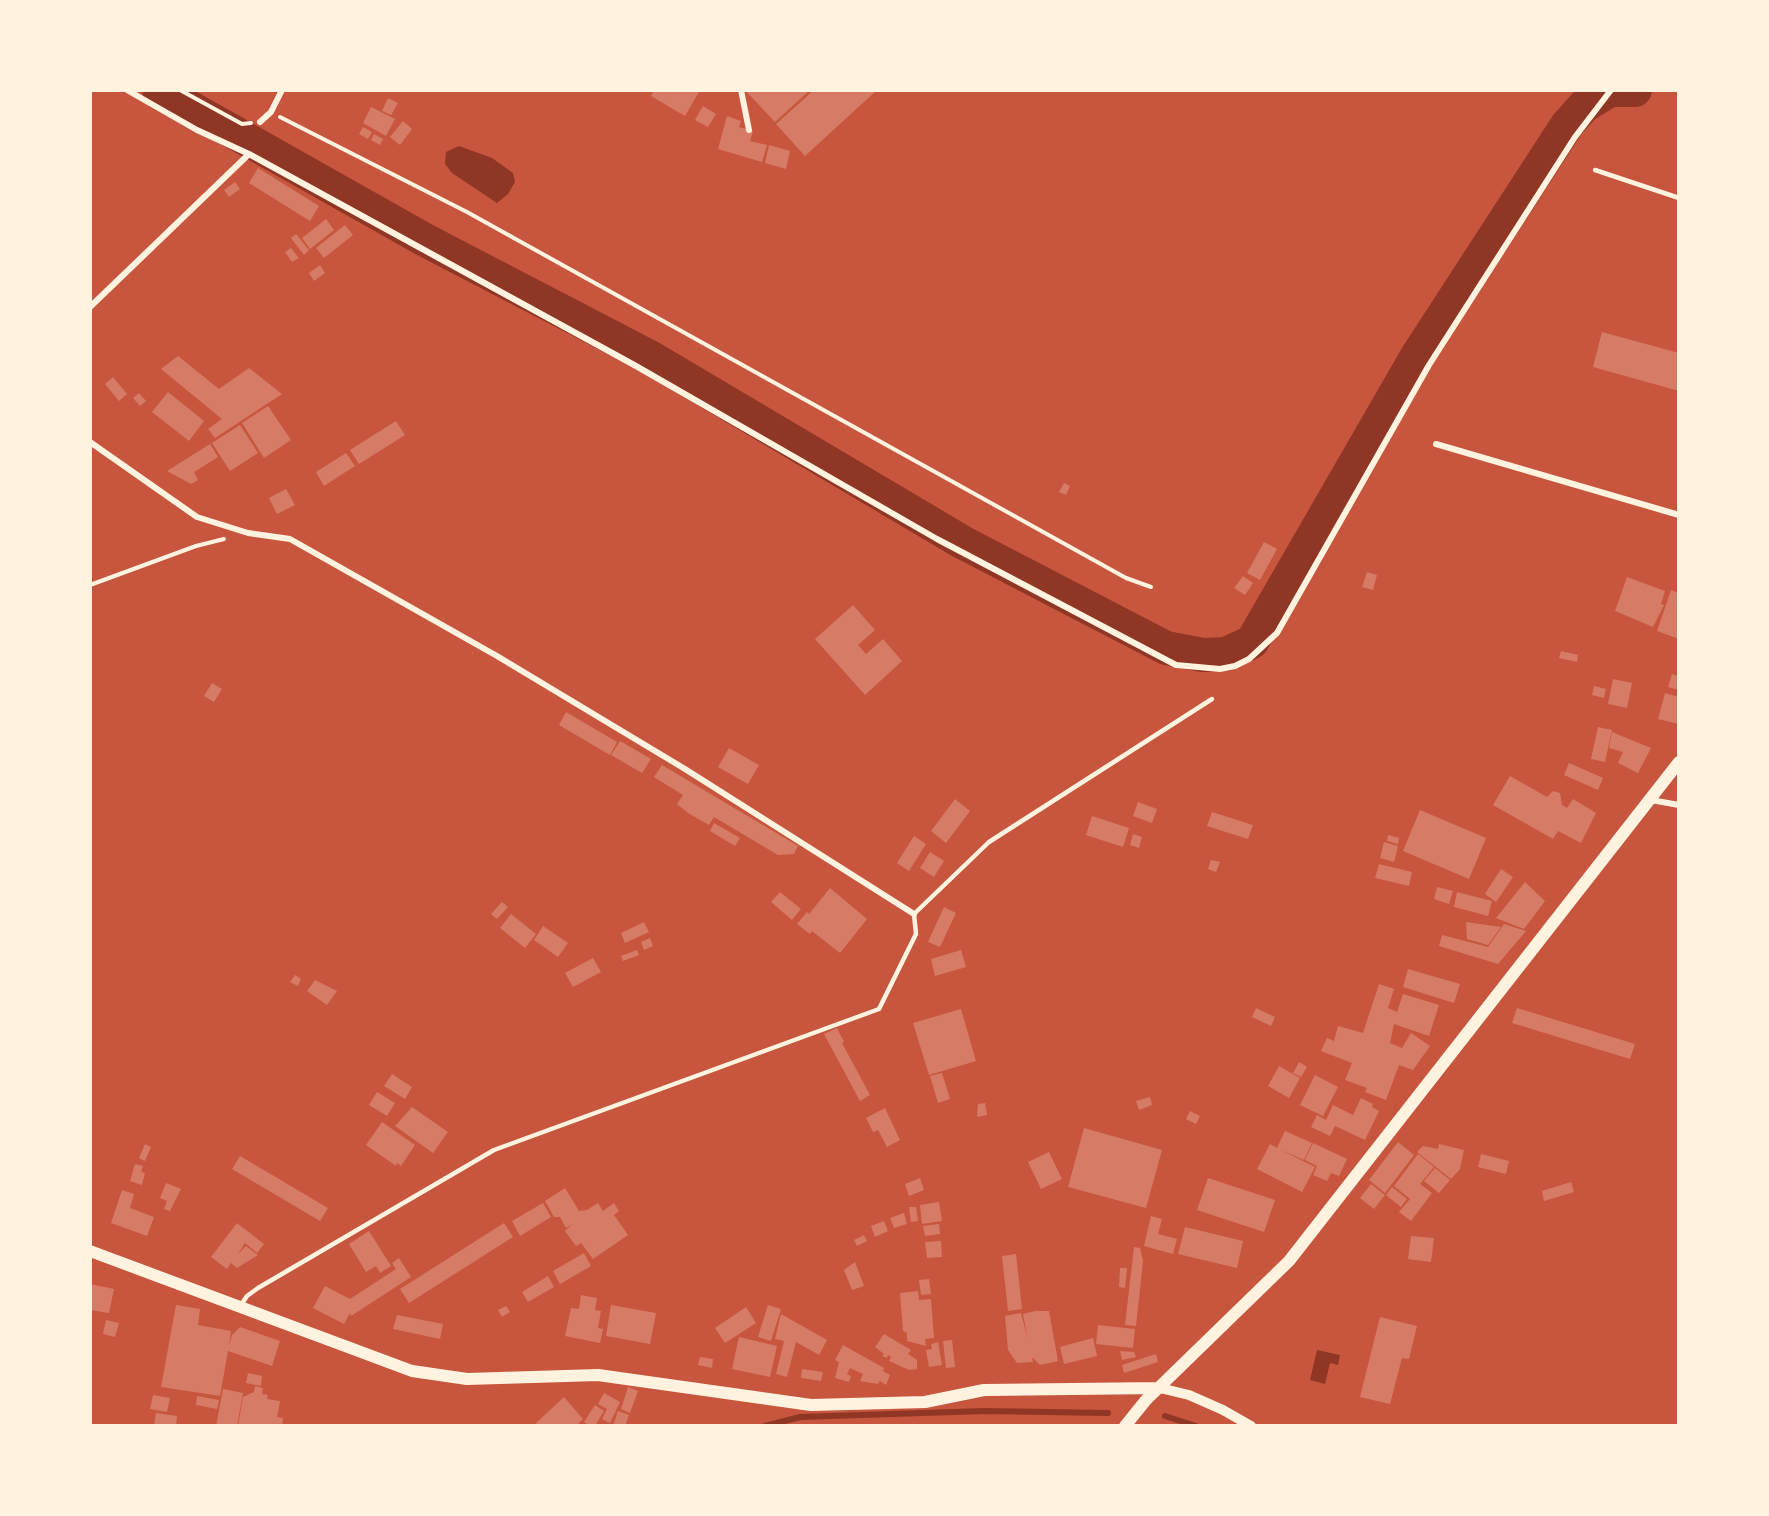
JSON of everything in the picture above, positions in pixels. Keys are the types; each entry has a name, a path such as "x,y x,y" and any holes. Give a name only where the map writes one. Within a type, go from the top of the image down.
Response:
{"main road":[{"path":"1125,1425 1146,1400 1289,1261 1679,762"},
{"path":"90,1251 412,1371 467,1379 598,1375 811,1405 925,1402 984,1390 1160,1388"}],"street":[{"path":"127,90 197,130 249,154 636,366 937,539 1176,665 1220,669 1235,666 1249,659 1277,633 1429,365 1575,137 1611,90"},
{"path":"260,123 271,112 282,90"},
{"path":"741,90 749,130"},
{"path":"90,307 249,154"},
{"path":"90,442 197,517 248,533 290,539 487,650 685,769 914,914"},
{"path":"1436,444 1679,515"},
{"path":"1651,800 1679,805"},
{"path":"1160,1388 1189,1395 1251,1426"}],"lane":[{"path":"1595,170 1679,198"},
{"path":"240,1307 247,1296 258,1288 494,1150 879,1009 916,934 914,914 989,842 1212,699"}],"path":[{"path":"180,90 242,124 260,123"},
{"path":"271,112 468,212 1126,578 1150,587"},
{"path":"90,585 196,546 248,533"}],"shaded area":[{"path":"459,146 492,158 513,173 515,182 508,194 497,203 452,173 445,164 446,152"},
{"path":"1317,1350 1340,1355 1338,1365 1330,1363 1325,1384 1310,1380"}],"building":[{"path":"654,90 700,90 685,116 651,96"},
{"path":"745,90 810,90 775,122"},
{"path":"814,90 877,90 805,156 776,124"},
{"path":"388,98 398,103 391,115 382,111"},
{"path":"703,106 716,114 708,127 695,120"},
{"path":"371,107 395,119 386,136 363,123"},
{"path":"727,116 741,121 739,127 753,131 750,141 767,145 762,162 718,149"},
{"path":"403,121 412,129 400,145 390,137"},
{"path":"363,127 372,132 368,139 359,134"},
{"path":"374,134 383,139 380,145 371,140"},
{"path":"769,145 790,151 786,169 765,163"},
{"path":"258,168 319,206 310,221 249,183"},
{"path":"235,182 240,189 229,197 224,190"},
{"path":"326,219 334,230 310,249 302,238"},
{"path":"345,225 353,235 324,258 316,248"},
{"path":"296,234 309,250 304,255 291,238"},
{"path":"291,248 299,258 292,262 285,252"},
{"path":"320,265 325,273 314,281 309,273"},
{"path":"1602,332 1679,353 1679,391 1593,367"},
{"path":"178,356 219,389 249,368 282,394 215,438 208,429 222,419 161,369"},
{"path":"113,377 127,394 119,401 105,384"},
{"path":"168,392 204,421 189,441 152,412"},
{"path":"139,393 146,401 140,406 133,398"},
{"path":"268,406 291,440 264,458 242,423"},
{"path":"396,421 405,435 359,464 350,450"},
{"path":"240,425 258,453 230,471 212,443"},
{"path":"210,444 218,457 194,472 198,480 191,484 167,471"},
{"path":"346,453 355,466 324,486 316,472"},
{"path":"1064,483 1070,486 1066,495 1059,492"},
{"path":"286,489 295,505 277,514 269,498"},
{"path":"1264,542 1277,549 1260,580 1247,573"},
{"path":"1367,572 1377,575 1373,590 1362,587"},
{"path":"1243,576 1253,583 1245,595 1234,588"},
{"path":"1627,577 1665,591 1661,604 1664,605 1653,627 1615,611"},
{"path":"1671,590 1679,593 1679,639 1657,631"},
{"path":"853,605 875,630 858,645 866,654 883,639 902,661 865,695 815,639"},
{"path":"1561,651 1578,655 1577,662 1559,658"},
{"path":"1672,674 1679,676 1679,690 1668,687"},
{"path":"1613,679 1632,683 1627,708 1608,704"},
{"path":"212,683 222,689 214,702 204,696"},
{"path":"1594,686 1606,689 1604,698 1592,695"},
{"path":"1665,693 1679,697 1679,724 1658,719"},
{"path":"566,712 617,742 610,755 559,725"},
{"path":"1598,727 1612,730 1605,762 1591,759"},
{"path":"1612,732 1651,748 1638,773 1618,763 1623,752 1609,748"},
{"path":"620,741 651,759 642,773 611,755"},
{"path":"729,748 759,765 748,784 718,767"},
{"path":"1569,763 1603,778 1598,790 1564,775"},
{"path":"662,765 798,846 794,854 778,855 714,817 709,825 688,813 677,804 683,795 654,777"},
{"path":"1510,776 1547,797 1553,791 1560,793 1562,805 1567,808 1573,799 1596,813 1581,843 1558,831 1553,839 1493,805"},
{"path":"955,799 970,811 946,843 931,831"},
{"path":"1138,802 1157,809 1152,823 1133,816"},
{"path":"1420,810 1486,838 1469,879 1403,851"},
{"path":"1212,812 1253,825 1248,839 1207,826"},
{"path":"1092,816 1129,828 1123,847 1086,835"},
{"path":"714,823 740,838 735,846 710,831"},
{"path":"1133,834 1142,837 1139,848 1130,845"},
{"path":"1388,835 1399,838 1398,844 1387,841"},
{"path":"914,836 926,844 909,871 897,863"},
{"path":"1384,842 1398,846 1394,862 1380,858"},
{"path":"930,852 944,861 934,877 920,868"},
{"path":"1211,860 1220,862 1216,872 1208,869"},
{"path":"1379,864 1412,872 1409,886 1375,878"},
{"path":"1501,869 1513,877 1496,902 1485,894"},
{"path":"1525,882 1545,901 1524,929 1496,918"},
{"path":"1437,887 1453,891 1449,904 1434,899"},
{"path":"830,888 867,919 840,953 812,931 810,934 797,924 807,912 809,914"},
{"path":"780,892 801,909 792,920 771,902"},
{"path":"1457,892 1492,901 1488,916 1454,907"},
{"path":"502,902 508,907 497,919 491,914"},
{"path":"944,907 956,913 940,947 928,942"},
{"path":"511,914 536,934 525,948 500,928"},
{"path":"644,922 649,932 625,943 621,933"},
{"path":"1466,922 1501,927 1488,945 1467,939"},
{"path":"1504,924 1526,931 1498,964 1439,946 1442,935 1488,947"},
{"path":"543,926 568,943 558,957 534,940"},
{"path":"650,938 653,946 644,950 641,942"},
{"path":"637,950 639,955 623,961 621,956"},
{"path":"961,950 966,967 935,976 931,959"},
{"path":"593,958 601,972 573,987 565,973"},
{"path":"1408,969 1460,984 1454,1003 1403,987"},
{"path":"295,975 301,979 298,986 290,982"},
{"path":"315,980 337,991 327,1005 307,991"},
{"path":"1379,984 1394,989 1388,1008 1397,1012 1403,994 1439,1005 1429,1036 1394,1024 1390,1043 1402,1048 1411,1033 1430,1046 1413,1070 1399,1065 1386,1100 1365,1092 1367,1088 1345,1080 1352,1063 1321,1051 1327,1038 1334,1041 1338,1026 1363,1033"},
{"path":"1256,1008 1275,1017 1271,1026 1252,1017"},
{"path":"1517,1008 1635,1044 1630,1059 1512,1023"},
{"path":"961,1009 976,1061 929,1075 913,1023"},
{"path":"837,1028 844,1042 842,1043 870,1095 860,1101 824,1034"},
{"path":"1299,1062 1307,1067 1301,1077 1293,1073"},
{"path":"1279,1066 1300,1078 1289,1098 1268,1086"},
{"path":"942,1073 950,1099 938,1103 930,1076"},
{"path":"392,1074 412,1087 405,1099 384,1086"},
{"path":"1315,1075 1338,1087 1323,1116 1300,1105"},
{"path":"377,1092 395,1103 387,1116 369,1105"},
{"path":"1150,1097 1152,1105 1139,1110 1136,1101"},
{"path":"1361,1098 1373,1104 1372,1107 1379,1111 1365,1140 1335,1126 1330,1136 1311,1127 1317,1115 1326,1120 1333,1105 1353,1115"},
{"path":"985,1103 987,1115 977,1117 978,1104"},
{"path":"412,1107 448,1132 433,1153 395,1126"},
{"path":"885,1108 900,1140 887,1147 878,1130 873,1132 866,1118"},
{"path":"1190,1111 1200,1116 1196,1124 1186,1119"},
{"path":"382,1122 415,1145 401,1166 397,1163 396,1166 366,1145"},
{"path":"1084,1128 1162,1150 1146,1208 1068,1187"},
{"path":"1285,1131 1312,1143 1304,1160 1279,1149 1315,1167 1302,1192 1257,1169 1270,1144 1277,1148"},
{"path":"1398,1142 1414,1155 1385,1193 1369,1180"},
{"path":"1313,1143 1347,1159 1339,1176 1331,1173 1327,1181 1313,1175 1317,1166 1305,1160"},
{"path":"145,1144 151,1147 145,1161 139,1158"},
{"path":"1439,1144 1464,1150 1460,1169 1451,1179 1417,1152 1423,1146 1438,1149"},
{"path":"1049,1152 1062,1179 1041,1189 1028,1162"},
{"path":"1418,1154 1434,1167 1420,1184 1432,1193 1411,1221 1399,1212 1410,1199 1394,1186"},
{"path":"1481,1154 1509,1161 1506,1174 1478,1167"},
{"path":"240,1156 328,1208 320,1221 232,1169"},
{"path":"135,1164 143,1166 141,1172 145,1173 142,1185 130,1181"},
{"path":"1435,1168 1450,1180 1439,1193 1424,1181"},
{"path":"920,1178 924,1190 909,1196 905,1184"},
{"path":"1208,1178 1275,1200 1264,1232 1197,1210"},
{"path":"1571,1182 1574,1192 1544,1201 1542,1191"},
{"path":"166,1183 181,1189 170,1211 164,1209 167,1201 160,1198"},
{"path":"1371,1184 1385,1195 1374,1209 1360,1198"},
{"path":"1392,1187 1407,1199 1401,1207 1386,1195"},
{"path":"565,1188 579,1211 587,1210 598,1203 603,1211 614,1203 619,1211 614,1215 628,1235 593,1259 581,1243 576,1246 565,1231 572,1224 566,1228 560,1217 554,1217 545,1201"},
{"path":"122,1190 134,1194 130,1208 154,1217 147,1236 111,1223"},
{"path":"939,1202 942,1221 922,1224 920,1205"},
{"path":"543,1203 551,1217 520,1236 512,1221"},
{"path":"909,1207 916,1207 918,1221 911,1222"},
{"path":"904,1213 907,1224 894,1228 890,1218"},
{"path":"1151,1216 1162,1219 1158,1234 1177,1239 1173,1254 1144,1246"},
{"path":"884,1221 888,1231 875,1237 871,1226"},
{"path":"237,1223 264,1244 257,1253 245,1243 238,1254 246,1246 258,1255 237,1268 231,1263 227,1269 211,1257"},
{"path":"504,1223 513,1237 409,1303 400,1289"},
{"path":"939,1224 940,1234 925,1236 923,1226"},
{"path":"1185,1227 1243,1241 1237,1268 1178,1254"},
{"path":"369,1231 391,1266 380,1273 376,1266 366,1272 349,1244"},
{"path":"864,1235 867,1241 857,1246 854,1240"},
{"path":"1411,1236 1434,1238 1431,1262 1408,1259"},
{"path":"941,1241 942,1257 927,1258 925,1242"},
{"path":"1134,1247 1140,1248 1143,1261 1136,1326 1125,1325"},
{"path":"584,1253 591,1266 560,1284 553,1271"},
{"path":"1016,1254 1022,1309 1008,1311 1002,1256"},
{"path":"399,1258 411,1277 351,1316 350,1313 344,1324 313,1308 325,1286 350,1299 396,1269 392,1263"},
{"path":"855,1262 864,1286 852,1290 844,1270"},
{"path":"1120,1268 1127,1268 1125,1288 1119,1287"},
{"path":"548,1276 554,1287 528,1302 522,1292"},
{"path":"929,1279 931,1294 921,1295 919,1280"},
{"path":"90,1284 114,1289 109,1313 90,1310"},
{"path":"918,1291 919,1300 931,1299 934,1338 925,1339 926,1346 907,1341 907,1333 903,1331 900,1293"},
{"path":"581,1295 597,1298 595,1310 601,1311 598,1328 603,1329 600,1343 565,1336 571,1308 579,1309"},
{"path":"176,1305 200,1309 198,1325 231,1331 229,1345 232,1335 240,1327 280,1341 272,1366 228,1351 220,1396 161,1387"},
{"path":"611,1305 656,1313 650,1344 606,1336"},
{"path":"768,1305 781,1309 771,1341 758,1337"},
{"path":"506,1306 510,1312 502,1317 498,1310"},
{"path":"746,1307 756,1323 725,1343 715,1328"},
{"path":"1049,1311 1058,1361 1040,1365 1032,1357 1033,1362 1017,1363 1008,1350 1005,1316 1021,1313 1028,1340 1023,1314"},
{"path":"781,1314 827,1340 819,1355 796,1342 787,1377 776,1374 784,1341 775,1339"},
{"path":"397,1315 443,1324 440,1339 393,1329"},
{"path":"1380,1317 1417,1326 1409,1359 1402,1358 1390,1404 1360,1397"},
{"path":"106,1320 119,1323 115,1337 103,1334"},
{"path":"1098,1325 1135,1329 1133,1348 1096,1344"},
{"path":"884,1334 911,1350 908,1354 917,1360 917,1369 909,1370 889,1361 891,1357 888,1355 887,1358 882,1356 884,1354 875,1347"},
{"path":"739,1337 777,1346 770,1377 732,1369"},
{"path":"1093,1338 1097,1356 1064,1364 1060,1347"},
{"path":"952,1340 955,1367 946,1368 943,1341"},
{"path":"938,1342 942,1365 929,1367 926,1350 932,1349 931,1344"},
{"path":"843,1345 884,1368 883,1371 890,1375 886,1385 880,1381 878,1384 860,1381 863,1374 850,1368 847,1374 851,1376 849,1382 835,1378 839,1362 835,1360"},
{"path":"1120,1351 1134,1352 1136,1357 1122,1360"},
{"path":"1156,1354 1158,1362 1124,1373 1122,1365"},
{"path":"700,1357 713,1359 712,1368 698,1365"},
{"path":"802,1369 823,1372 821,1381 801,1378"},
{"path":"248,1373 262,1376 261,1386 246,1383"},
{"path":"255,1386 263,1388 262,1394 268,1395 267,1399 280,1401 277,1417 283,1418 282,1426 238,1426 243,1397 254,1392"},
{"path":"628,1387 638,1391 630,1413 621,1409"},
{"path":"223,1389 243,1393 237,1426 216,1426"},
{"path":"604,1393 620,1402 610,1423 602,1419 607,1409 598,1404"},
{"path":"153,1395 170,1398 167,1412 150,1409"},
{"path":"197,1396 219,1400 217,1409 196,1405"},
{"path":"564,1397 583,1419 576,1426 538,1426 536,1423"},
{"path":"595,1405 604,1411 595,1426 590,1426 584,1422"},
{"path":"618,1411 629,1415 625,1426 613,1426"},
{"path":"156,1413 177,1416 176,1426 154,1426"}],"waterway":[{"path":"159,90 425,240 648,356 962,542 1166,648 1203,655 1226,654 1252,642 1417,356 1567,125 1584,106 1610,90 1635,90"},
{"path":"765,1426 800,1417 984,1411 1108,1413"},
{"path":"1165,1416 1196,1426"}]}
